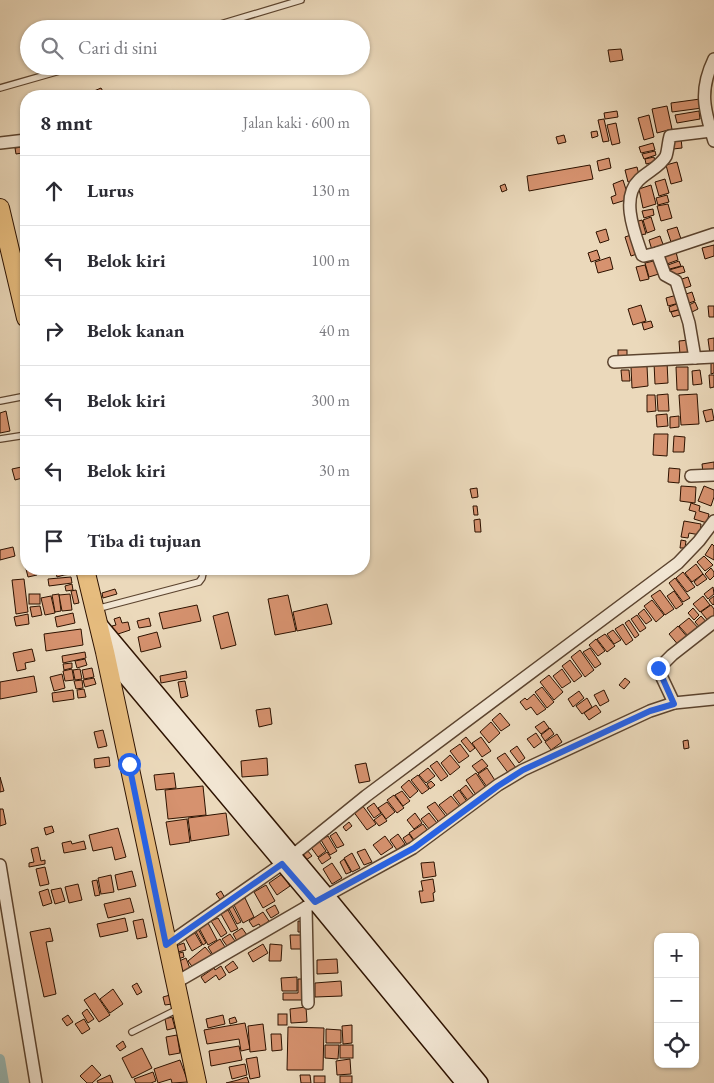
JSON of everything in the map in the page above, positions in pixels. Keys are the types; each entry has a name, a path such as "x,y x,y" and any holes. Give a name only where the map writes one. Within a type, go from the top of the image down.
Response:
{"main road":[{"path":"0,208 20,293"},
{"path":"86,575 105,652 166,945 197,1083"}],"street":[{"path":"714,59 709,70 704,93 704,106 712,136 670,136 663,159 639,180 633,190 630,213 641,254 644,256 714,234"},
{"path":"0,143 20,141"},
{"path":"657,253 665,275 676,282 689,323 695,358"},
{"path":"614,362 714,357"},
{"path":"690,476 714,475"},
{"path":"166,945 287,860 366,796 678,563 699,541 714,521"},
{"path":"96,616 287,860 315,901 464,1083"},
{"path":"674,704 658,668 672,654 714,622"},
{"path":"105,652 287,860"},
{"path":"176,983 315,901 414,848 498,786 523,770 650,711 674,704 714,700"},
{"path":"0,866 36,1083"},
{"path":"308,1003 315,901"},
{"path":"315,901 480,1083"}],"lane":[{"path":"234,20 301,0"},
{"path":"0,88 46,75"},
{"path":"0,401 20,397"},
{"path":"0,439 20,437"},
{"path":"96,616 199,582 203,575"},
{"path":"132,1032 180,1008"}],"building":[{"path":"621,49 623,60 610,62 608,50"},
{"path":"700,99 702,108 672,112 671,103"},
{"path":"667,106 672,129 657,133 652,109"},
{"path":"617,111 618,117 605,119 604,113"},
{"path":"699,111 700,119 677,123 675,115"},
{"path":"649,115 654,137 644,140 638,118"},
{"path":"604,119 609,141 603,142 598,120"},
{"path":"616,123 620,143 612,145 607,125"},
{"path":"597,131 598,136 592,138 591,132"},
{"path":"564,135 566,142 558,144 556,137"},
{"path":"681,138 682,148 673,149 672,139"},
{"path":"653,143 655,150 641,153 639,147"},
{"path":"20,147 20,153 16,154 15,148"},
{"path":"655,151 656,155 644,159 642,154"},
{"path":"654,157 655,162 646,164 645,159"},
{"path":"609,158 611,168 599,171 597,161"},
{"path":"677,162 682,181 671,184 666,165"},
{"path":"590,165 593,179 529,191 527,176"},
{"path":"637,167 640,179 628,182 625,170"},
{"path":"665,179 669,193 659,196 655,182"},
{"path":"623,180 629,199 613,204 611,197 616,195 613,184"},
{"path":"505,184 507,190 502,192 500,186"},
{"path":"651,185 656,204 643,208 639,189"},
{"path":"667,195 669,202 658,205 656,198"},
{"path":"668,204 672,218 661,221 657,206"},
{"path":"653,209 654,215 644,218 642,211"},
{"path":"651,217 655,230 647,233 643,220"},
{"path":"642,220 646,234 639,235 635,222"},
{"path":"677,227 682,242 672,245 667,230"},
{"path":"606,229 609,240 600,243 596,232"},
{"path":"634,234 640,253 631,256 625,237"},
{"path":"660,236 664,247 652,250 649,240"},
{"path":"714,245 714,256 705,259 702,248"},
{"path":"597,250 600,259 591,262 588,253"},
{"path":"676,252 678,260 664,265 661,257"},
{"path":"610,257 613,269 598,273 595,262"},
{"path":"658,260 662,273 649,277 645,263"},
{"path":"679,261 681,266 666,270 665,266"},
{"path":"645,265 649,279 640,281 636,267"},
{"path":"683,266 685,272 671,276 669,270"},
{"path":"688,277 691,286 682,289 679,280"},
{"path":"692,292 695,301 686,304 683,295"},
{"path":"677,295 679,303 668,306 666,298"},
{"path":"695,302 698,309 690,313 687,306"},
{"path":"679,303 681,309 670,312 669,307"},
{"path":"641,305 646,321 633,325 628,309"},
{"path":"708,306 714,306 714,317 709,317"},
{"path":"682,309 683,314 673,317 671,312"},
{"path":"651,321 653,327 644,330 642,323"},
{"path":"714,338 714,353 710,354 708,339"},
{"path":"689,340 690,354 680,355 679,341"},
{"path":"618,350 627,350 627,361 618,361"},
{"path":"667,362 668,383 655,384 654,363"},
{"path":"711,363 714,363 714,373 711,374"},
{"path":"647,366 648,386 632,388 631,367"},
{"path":"676,367 688,367 688,390 677,390"},
{"path":"621,370 629,370 630,381 622,381"},
{"path":"700,370 702,384 693,385 692,371"},
{"path":"709,375 714,375 714,387 710,388"},
{"path":"668,394 669,411 658,411 657,395"},
{"path":"697,394 699,424 681,425 679,395"},
{"path":"647,395 655,395 656,411 647,412"},
{"path":"712,409 714,420 706,422 703,411"},
{"path":"6,411 10,431 0,433 0,413"},
{"path":"667,414 668,426 657,427 656,415"},
{"path":"679,416 679,427 670,428 670,417"},
{"path":"654,434 668,434 667,456 653,455"},
{"path":"674,436 685,437 684,452 673,452"},
{"path":"714,462 714,471 703,473 702,464"},
{"path":"20,467 20,479 15,480 12,469"},
{"path":"669,468 680,469 679,483 668,482"},
{"path":"681,486 696,487 695,503 680,501"},
{"path":"704,486 714,490 711,506 698,501"},
{"path":"477,488 478,497 472,498 470,489"},
{"path":"691,503 700,506 699,511 709,514 707,523 694,519 696,512 689,510"},
{"path":"473,506 477,506 478,515 474,515"},
{"path":"480,519 481,532 475,532 474,520"},
{"path":"684,521 701,524 700,535 689,533 688,538 681,537"},
{"path":"681,540 686,541 685,548 680,548"},
{"path":"712,544 714,546 714,560 705,555"},
{"path":"13,547 15,556 0,560 0,550"},
{"path":"704,556 713,565 705,571 697,562"},
{"path":"696,564 703,574 692,582 685,573"},
{"path":"711,568 714,576 710,580 705,574"},
{"path":"683,572 695,587 687,592 676,578"},
{"path":"703,574 707,579 697,586 694,582"},
{"path":"71,577 72,583 49,586 48,579"},
{"path":"675,578 690,598 683,602 669,583"},
{"path":"24,579 28,612 16,614 12,580"},
{"path":"72,584 73,590 66,591 65,586"},
{"path":"713,587 714,594 708,599 704,594"},
{"path":"115,589 117,594 103,598 102,593"},
{"path":"76,590 79,603 74,604 71,591"},
{"path":"660,590 674,609 665,615 651,596"},
{"path":"674,591 683,604 676,609 667,596"},
{"path":"29,594 40,594 40,604 29,604"},
{"path":"59,594 61,611 55,612 52,595"},
{"path":"70,594 72,610 62,611 59,595"},
{"path":"288,595 296,631 275,635 268,599"},
{"path":"51,596 55,613 45,615 41,598"},
{"path":"703,596 710,605 700,612 693,604"},
{"path":"714,596 714,604 713,605 709,600"},
{"path":"652,600 664,615 656,622 644,606"},
{"path":"327,604 332,624 297,631 293,612"},
{"path":"197,605 201,621 163,629 159,613"},
{"path":"711,605 714,609 714,618 709,622 701,612"},
{"path":"40,606 42,615 32,617 30,607"},
{"path":"693,608 699,615 694,620 688,613"},
{"path":"644,609 652,620 646,624 638,614"},
{"path":"228,612 236,645 221,649 213,616"},
{"path":"73,613 75,623 57,627 55,617"},
{"path":"28,614 29,624 16,626 14,617"},
{"path":"637,615 646,628 640,632 631,619"},
{"path":"701,616 709,625 703,631 695,622"},
{"path":"120,617 122,623 128,622 130,630 115,635 112,626 116,625 114,619"},
{"path":"149,618 151,626 139,628 137,621"},
{"path":"689,618 700,630 690,638 679,626"},
{"path":"629,620 639,635 635,638 625,623"},
{"path":"623,624 633,640 626,645 615,629"},
{"path":"678,626 689,639 680,647 669,634"},
{"path":"81,629 83,645 46,651 44,634"},
{"path":"613,630 621,640 614,644 607,634"},
{"path":"157,632 161,647 141,652 138,637"},
{"path":"605,634 615,646 607,652 597,639"},
{"path":"596,639 605,651 598,656 589,645"},
{"path":"590,648 601,664 595,668 583,652"},
{"path":"32,649 35,661 25,663 26,669 17,671 13,653"},
{"path":"580,650 594,670 585,677 571,657"},
{"path":"85,652 86,658 63,663 62,656"},
{"path":"85,659 87,665 77,668 75,661"},
{"path":"570,660 582,676 574,682 562,666"},
{"path":"72,663 72,668 64,670 63,664"},
{"path":"92,668 94,677 84,679 82,670"},
{"path":"72,669 74,680 65,681 63,671"},
{"path":"80,669 82,679 75,680 73,670"},
{"path":"562,669 571,682 562,688 553,676"},
{"path":"186,671 187,678 161,683 160,676"},
{"path":"62,674 65,688 54,691 50,677"},
{"path":"549,675 563,692 554,700 540,682"},
{"path":"34,676 37,692 0,699 0,682"},
{"path":"94,678 96,684 85,687 83,680"},
{"path":"625,678 630,682 624,689 619,685"},
{"path":"82,680 83,688 76,689 74,681"},
{"path":"185,681 188,696 181,698 178,682"},
{"path":"542,687 554,702 547,708 535,692"},
{"path":"84,689 86,697 78,698 77,690"},
{"path":"73,690 74,699 53,702 52,693"},
{"path":"604,690 609,701 600,706 594,695"},
{"path":"579,691 584,698 573,707 568,699"},
{"path":"534,694 546,709 537,715 531,707 526,710 520,702 525,698 527,700"},
{"path":"587,698 592,707 582,714 576,706"},
{"path":"596,705 601,712 589,720 584,713"},
{"path":"270,708 272,724 259,727 256,710"},
{"path":"500,713 510,725 501,731 492,720"},
{"path":"544,721 549,728 541,734 535,727"},
{"path":"491,722 500,733 489,743 480,732"},
{"path":"550,728 554,734 545,741 541,735"},
{"path":"103,730 107,746 98,748 94,732"},
{"path":"536,733 542,742 534,748 527,739"},
{"path":"557,734 562,742 551,750 545,742"},
{"path":"466,737 475,748 470,752 461,741"},
{"path":"481,737 491,751 482,757 472,743"},
{"path":"688,740 689,748 684,749 683,741"},
{"path":"460,744 469,756 459,763 450,751"},
{"path":"517,746 525,758 519,763 510,751"},
{"path":"505,753 516,768 509,774 497,758"},
{"path":"450,755 460,767 450,775 441,763"},
{"path":"109,757 110,766 95,768 94,759"},
{"path":"267,758 268,775 242,777 241,761"},
{"path":"482,759 488,766 478,773 472,766"},
{"path":"437,761 448,776 441,781 430,766"},
{"path":"366,763 370,781 359,783 355,765"},
{"path":"428,768 435,776 426,783 419,775"},
{"path":"487,768 496,782 487,787 478,774"},
{"path":"174,773 176,788 156,790 154,775"},
{"path":"476,773 486,788 476,795 466,780"},
{"path":"418,775 429,789 422,794 411,780"},
{"path":"0,777 4,791 0,792"},
{"path":"409,780 418,791 410,798 401,787"},
{"path":"431,781 435,785 430,789 427,784"},
{"path":"466,785 475,797 469,802 460,790"},
{"path":"203,786 206,815 168,819 165,790"},
{"path":"459,790 468,803 462,807 453,795"},
{"path":"402,791 410,801 403,806 395,795"},
{"path":"394,795 404,808 397,813 387,800"},
{"path":"451,796 461,808 449,817 439,805"},
{"path":"387,802 395,812 386,819 378,808"},
{"path":"435,802 448,819 441,825 427,807"},
{"path":"374,803 381,813 374,818 367,808"},
{"path":"362,805 376,824 367,830 353,811"},
{"path":"0,809 3,809 6,824 0,826"},
{"path":"226,813 229,835 191,841 188,818"},
{"path":"415,813 422,823 414,829 407,820"},
{"path":"429,813 437,823 430,830 421,819"},
{"path":"382,814 387,821 379,826 374,820"},
{"path":"187,819 190,842 170,845 166,822"},
{"path":"349,822 352,826 346,831 343,827"},
{"path":"423,824 431,835 417,844 409,833"},
{"path":"52,826 54,832 46,835 44,828"},
{"path":"118,828 126,857 115,860 112,847 93,851 89,835"},
{"path":"336,832 344,845 337,848 330,836"},
{"path":"398,834 405,844 397,850 390,840"},
{"path":"409,834 416,844 409,848 403,838"},
{"path":"328,836 337,851 330,855 321,840"},
{"path":"385,836 393,847 381,855 373,845"},
{"path":"71,841 72,844 84,841 86,849 64,853 62,843"},
{"path":"319,841 326,851 318,857 310,846"},
{"path":"38,847 41,861 45,860 45,864 29,867 29,863 34,862 31,849"},
{"path":"365,849 372,862 364,865 357,852"},
{"path":"307,850 312,856 306,860 301,854"},
{"path":"327,852 331,858 322,864 318,858"},
{"path":"352,853 360,868 352,872 344,858"},
{"path":"344,859 351,872 346,874 340,862"},
{"path":"434,862 436,876 423,878 421,863"},
{"path":"332,863 342,878 332,884 323,869"},
{"path":"45,867 49,884 40,886 36,869"},
{"path":"132,871 136,886 118,890 115,875"},
{"path":"282,874 290,886 277,895 269,883"},
{"path":"111,875 114,892 101,894 98,878"},
{"path":"433,879 434,901 421,903 419,891 423,891 421,881"},
{"path":"97,880 100,895 95,896 92,881"},
{"path":"78,884 82,900 69,903 65,887"},
{"path":"266,885 275,901 263,908 254,892"},
{"path":"61,888 65,901 55,904 51,890"},
{"path":"48,889 52,903 43,906 39,892"},
{"path":"221,891 225,898 221,901 216,894"},
{"path":"130,898 134,912 108,918 104,904"},
{"path":"245,898 254,917 243,923 233,903"},
{"path":"232,905 241,922 237,924 228,907"},
{"path":"275,905 279,913 271,918 266,910"},
{"path":"228,910 238,929 231,932 221,914"},
{"path":"263,912 269,921 261,927 259,924 253,927 249,921"},
{"path":"125,918 128,931 100,937 97,924"},
{"path":"218,918 227,933 221,937 211,921"},
{"path":"143,919 147,937 137,939 133,921"},
{"path":"298,921 304,922 304,932 298,932"},
{"path":"208,923 217,940 208,945 199,928"},
{"path":"50,928 53,941 46,942 56,994 44,997 30,932"},
{"path":"242,928 247,935 237,941 233,934"},
{"path":"198,929 206,943 203,945 195,930"},
{"path":"195,933 202,945 192,951 185,938"},
{"path":"230,934 235,941 227,946 222,939"},
{"path":"290,935 303,935 304,949 291,949"},
{"path":"220,939 225,947 213,955 208,947"},
{"path":"184,943 186,950 178,952 176,946"},
{"path":"263,944 268,953 253,962 248,953"},
{"path":"270,944 282,945 281,961 269,961"},
{"path":"205,947 212,955 194,969 188,961"},
{"path":"183,952 184,957 178,959 176,954"},
{"path":"186,958 191,971 182,974 177,962"},
{"path":"337,959 338,973 317,974 317,960"},
{"path":"233,961 238,968 229,973 225,967"},
{"path":"221,966 226,975 219,980 216,975 205,983 201,977 214,968 215,970"},
{"path":"297,977 297,991 282,991 281,978"},
{"path":"298,979 305,979 305,1000 283,1000 283,993 298,993"},
{"path":"341,981 342,996 315,997 315,983"},
{"path":"137,983 142,992 137,995 132,986"},
{"path":"113,989 123,1004 110,1013 100,999"},
{"path":"95,993 110,1015 99,1022 84,1000"},
{"path":"170,995 172,1004 165,1005 163,997"},
{"path":"306,1007 307,1022 291,1023 290,1009"},
{"path":"87,1009 94,1019 88,1023 82,1013"},
{"path":"278,1014 287,1014 287,1025 278,1025"},
{"path":"68,1015 73,1022 67,1026 62,1019"},
{"path":"223,1015 225,1024 208,1028 206,1019"},
{"path":"172,1017 175,1028 167,1030 165,1019"},
{"path":"235,1017 237,1022 230,1024 229,1019"},
{"path":"84,1019 90,1029 82,1034 75,1024"},
{"path":"245,1023 250,1049 241,1051 239,1039 207,1044 204,1030"},
{"path":"263,1024 266,1050 250,1052 248,1026"},
{"path":"352,1025 352,1043 343,1044 342,1026"},
{"path":"288,1027 324,1028 323,1070 287,1070"},
{"path":"326,1029 341,1030 341,1043 326,1043"},
{"path":"271,1034 281,1034 282,1050 272,1051"},
{"path":"177,1035 180,1053 169,1055 166,1037"},
{"path":"123,1041 126,1047 120,1051 116,1046"},
{"path":"325,1045 339,1045 338,1059 325,1058"},
{"path":"340,1045 353,1045 353,1058 340,1058"},
{"path":"239,1046 242,1060 211,1066 209,1051"},
{"path":"142,1048 152,1068 132,1078 122,1058"},
{"path":"257,1057 260,1077 250,1079 246,1059"},
{"path":"350,1059 351,1074 337,1075 336,1061"},
{"path":"180,1060 188,1082 172,1083 171,1079 158,1083 154,1069"},
{"path":"245,1064 247,1075 232,1079 229,1067"},
{"path":"92,1065 101,1075 92,1083 87,1083 80,1076"},
{"path":"153,1072 156,1081 151,1083 136,1083 134,1079"},
{"path":"110,1075 113,1083 98,1083 97,1081"},
{"path":"300,1075 310,1075 311,1083 301,1083"},
{"path":"314,1076 325,1076 325,1083 314,1083"},
{"path":"340,1076 352,1076 352,1083 340,1083"},
{"path":"247,1077 249,1083 226,1083 238,1080"}],"waterway":[{"path":"0,1059 4,1083"}],"route":[{"path":"129,764 166,945 282,864 315,902 414,848 472,804 523,770 650,711 674,704 658,668"}]}
